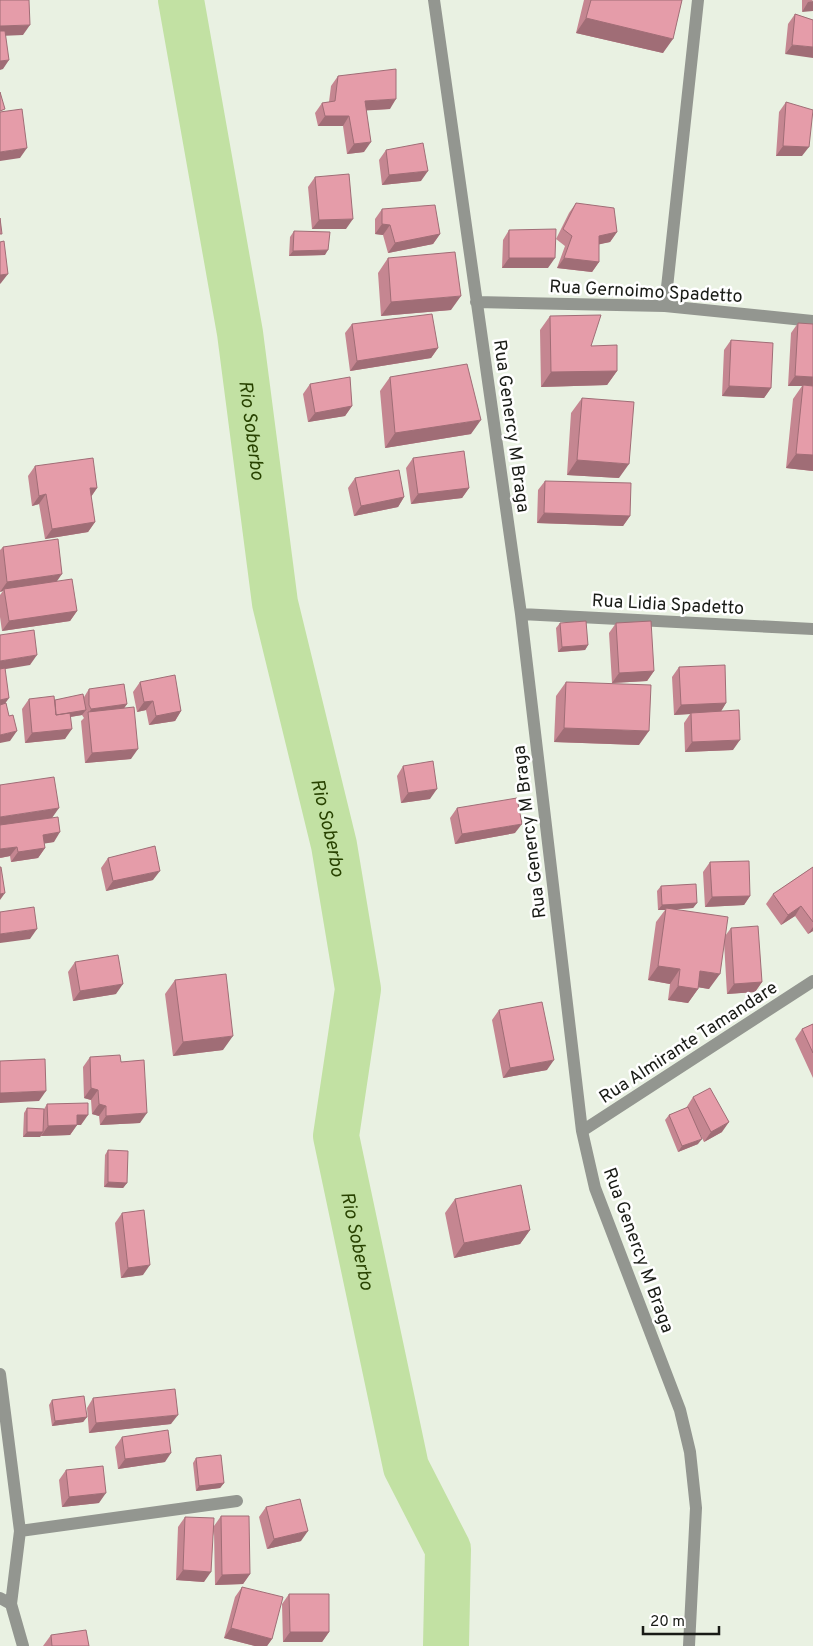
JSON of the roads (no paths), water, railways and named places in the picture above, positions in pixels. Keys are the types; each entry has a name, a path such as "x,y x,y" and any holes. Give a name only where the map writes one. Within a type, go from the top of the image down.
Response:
{"street":[{"name":"Rua Genercy M Braga","path":"434,0 521,614 582,1131 595,1188 680,1410 690,1452 696,1508 689,1646"},
{"path":"665,306 698,0"},
{"name":"Rua Gernoimo Spadetto","path":"476,302 665,306 813,321"},
{"name":"Rua Lidia Spadetto","path":"521,614 813,629"},
{"name":"Rua Almirante Tamandare","path":"582,1131 813,981"},
{"path":"0,1374 20,1531 6,1601 23,1646"},
{"path":"20,1531 237,1502"}],"waterway":[{"name":"Rio Soberbo","path":"181,0 240,333 275,603 334,845 358,989 336,1136 406,1467 448,1549 446,1646"}]}
